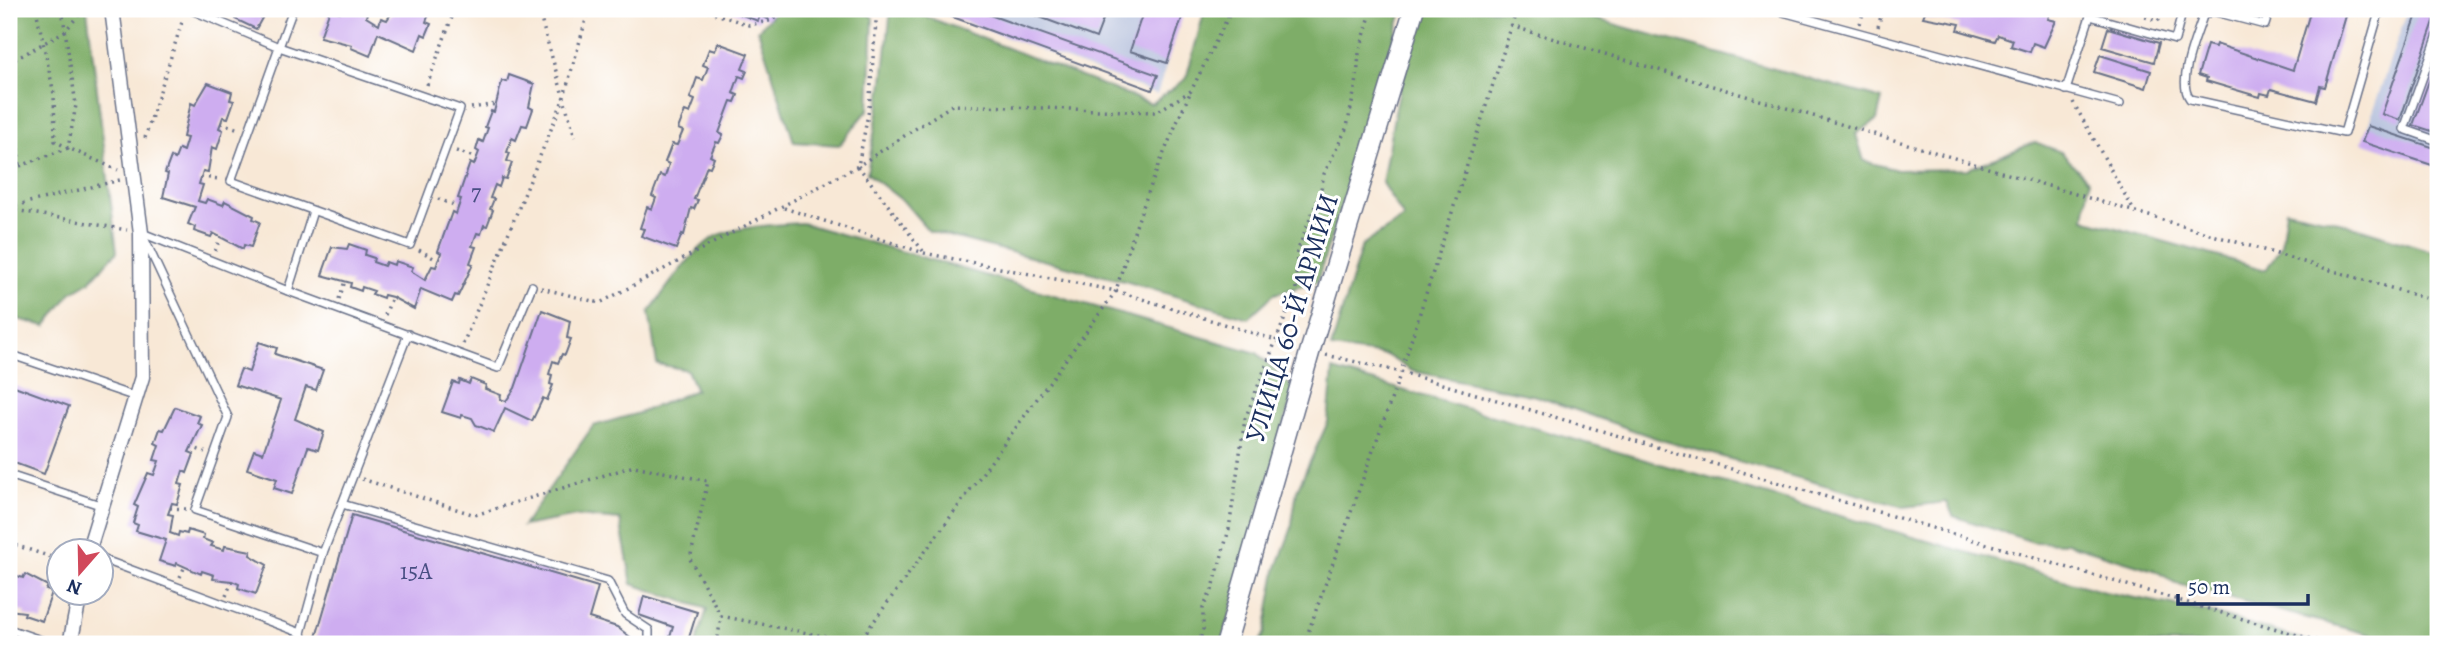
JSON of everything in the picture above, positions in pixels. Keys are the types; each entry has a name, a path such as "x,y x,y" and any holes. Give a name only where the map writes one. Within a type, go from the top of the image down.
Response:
{"street":[{"path":"92,538 142,377 141,233 112,9"},
{"name":"УЛИЦА 60-Й АРМИИ","path":"1226,644 1310,351 1414,9"},
{"path":"70,644 77,608"}],"lane":[{"path":"187,9 279,47 460,109 410,245 231,181 249,132 279,47 293,9"},
{"path":"1772,9 2120,104"},
{"path":"2066,90 2090,13 2175,40 2183,9"},
{"path":"2270,9 2265,25 2212,11 2203,16 2184,81 2186,94 2190,99 2344,133 2380,9"},
{"path":"2438,35 2404,130 2438,141"},
{"path":"288,291 313,211"},
{"path":"141,233 288,291 498,368 532,286"},
{"path":"141,233 228,417 195,510 323,553"},
{"path":"304,644 301,633 323,553 408,334"},
{"path":"9,354 136,397"},
{"path":"9,475 103,506"},
{"path":"342,504 608,581 625,614 649,630 649,644"},
{"path":"116,564 301,633"},
{"path":"9,629 52,644"}],"path":[{"path":"36,9 54,94 55,141 133,177"},
{"path":"62,9 76,105 68,148"},
{"path":"9,63 65,31 84,9"},
{"path":"133,177 187,9"},
{"path":"422,96 455,9"},
{"path":"538,9 575,137"},
{"path":"458,353 563,100 589,9"},
{"path":"701,9 749,26 774,20 778,9"},
{"path":"877,9 869,109 858,166 925,253"},
{"path":"857,643 1116,291 1133,229 1154,171 1233,9"},
{"path":"1199,644 1203,631 1203,608 1213,588 1230,529 1245,419 1296,290 1297,252 1320,194 1324,174 1347,127 1357,79 1359,53 1373,9"},
{"path":"1304,644 1401,372 1517,9"},
{"path":"1875,35 1883,9"},
{"path":"2134,14 2158,21 2168,9"},
{"path":"1511,26 2438,302"},
{"path":"9,79 20,166"},
{"path":"2066,90 2135,213"},
{"path":"532,286 600,303 784,208 858,166 952,105 1156,112 1191,91"},
{"path":"460,109 497,104"},
{"path":"221,123 249,132"},
{"path":"446,147 477,159"},
{"path":"9,173 20,166 68,148"},
{"path":"9,208 133,177"},
{"path":"201,177 231,181"},
{"path":"428,195 459,207"},
{"path":"9,208 141,233"},
{"path":"784,208 925,253 1116,291 1310,351 1401,372 2328,644"},
{"path":"410,245 439,261"},
{"path":"336,308 345,281"},
{"path":"381,324 392,297"},
{"path":"353,476 475,515 634,466 708,481 690,559 721,616 717,644"},
{"path":"9,543 46,556"},
{"path":"721,616 864,644"}],"shaded area":[{"path":"930,9 1185,9 1157,94"},
{"path":"2408,9 2438,9 2438,167 2362,142"}],"green space":[{"path":"9,9 87,9 117,252 89,282 71,293 46,326 9,317"},
{"path":"777,9 863,9 873,18 869,109 839,145 794,142 758,30"},
{"path":"891,9 907,9 1151,104 1186,79 1205,9 1403,9 1317,282 1274,294 1248,318 1128,282 929,231 904,202 867,173 882,89"},
{"path":"1430,9 1560,9 1882,99 1877,120 1856,134 1864,161 1897,170 1968,169 2035,142 2061,152 2089,181 2084,219 2266,270 2281,246 2286,210 2333,220 2438,253 2438,644 2406,644 2178,584 2154,570 2066,543 2033,542 1953,516 1947,502 1904,507 1661,440 1536,396 1412,371 1386,355 1331,348 1362,245 1404,218 1382,183 1405,70"},
{"path":"802,223 1257,353 1294,389 1222,644 696,644 707,609 632,584 620,520 577,516 523,526 593,426 639,413 696,390 687,370 657,364 649,312 693,255 710,240 728,232"},
{"path":"1333,370 2105,592 2208,612 2317,644 1259,644 1265,632 1276,570 1291,530 1297,490 1328,422"}],"building":[{"path":"208,9 267,9 256,29 235,19 236,16"},
{"path":"330,9 340,12 341,9 356,9 367,13 366,17 379,25 381,18 387,20 394,9 436,9 435,13 430,11 426,22 431,24 426,36 422,34 416,50 378,33 370,56 351,48 352,45 320,37"},
{"path":"726,9 772,9 768,19 760,16 758,21"},
{"path":"931,9 973,9 1158,75 1152,90"},
{"path":"1018,9 1107,9 1096,38"},
{"path":"1144,9 1185,9 1167,63 1130,51"},
{"path":"1918,9 2051,9 2048,19 2056,21 2044,47 2033,43 2030,52 2011,46 2013,40 1998,35 1995,41 1958,30 1960,24 1923,17 1925,12"},
{"path":"2311,9 2348,9 2325,87 2320,86 2316,101 2271,89 2269,95 2261,93 2260,97 2206,81 2207,78 2198,75 2207,45 2215,47 2216,44 2293,70"},
{"path":"2419,9 2438,10 2400,120 2382,114"},
{"path":"2108,28 2159,43 2154,62 2102,47"},
{"path":"718,43 748,54 742,69 747,71 744,78 739,76 733,93 738,95 735,102 731,101 719,133 723,135 719,143 716,142 710,156 714,158 710,167 707,166 694,199 698,200 694,209 691,208 684,235 682,234 676,249 641,236 644,229 640,228 647,207 652,209 656,198 652,196 660,175 665,177 669,164 665,162 672,144 677,145 683,131 678,129 685,111 690,113 695,100 690,98 697,78 703,80 708,67 703,65 709,49 715,51"},
{"path":"2100,55 2151,71 2146,88 2094,72"},
{"path":"2438,56 2438,133 2413,125"},
{"path":"509,75 534,84 529,107 533,109 527,126 522,125 516,140 512,138 507,161 512,163 506,179 502,178 499,187 495,185 490,198 494,199 490,209 493,210 487,226 484,225 481,234 477,233 472,246 476,247 470,263 473,264 458,296 455,295 452,302 421,289 414,309 392,297 384,295 383,298 372,294 374,291 362,287 361,291 350,287 351,283 322,275 332,247 347,249 349,244 366,250 365,255 384,266 386,262 394,265 395,261 413,267 411,271 425,280 432,266 436,267 441,253 438,251 452,212 456,214 461,199 458,198 470,163 474,165 479,152 476,150 479,140 483,142 488,128 485,127 491,111 494,112 502,81 507,82"},
{"path":"208,83 232,92 230,100 234,101 228,118 223,117 219,128 223,130 217,149 212,147 208,172 203,171 199,184 203,185 198,201 205,203 207,199 223,205 225,201 260,222 251,247 244,245 243,249 213,233 211,237 194,231 195,227 188,224 195,207 163,197 168,174 165,173 171,157 175,159 179,149 183,151 187,138 183,137 191,103 195,105"},
{"path":"2368,126 2438,149 2438,167 2362,142"},
{"path":"542,310 570,321 567,338 571,339 565,355 562,354 558,363 553,361 549,374 552,375 550,384 553,385 547,400 543,398 532,421 505,408 494,432 476,425 472,418 462,415 461,418 442,412 453,382 459,384 460,380 469,384 471,379 486,385 485,389 501,395 500,399 506,401 515,388"},
{"path":"259,342 277,348 275,354 323,370 316,390 306,387 295,419 324,432 318,450 308,447 292,494 274,488 277,479 247,469 254,450 263,453 281,400 235,385 241,369 249,372"},
{"path":"9,384 69,406 44,474 9,461"},
{"path":"175,407 200,416 197,423 202,425 189,452 194,454 187,473 183,471 179,484 183,485 177,504 172,503 168,514 173,515 170,533 178,536 179,532 187,534 188,530 204,535 203,539 213,543 211,546 224,550 225,546 251,551 250,555 267,565 256,594 238,588 239,584 232,581 213,579 214,575 202,571 201,574 177,563 176,566 159,561 166,540 136,531 138,525 133,523 138,507 134,505 148,473 154,475 159,461 154,460 159,445 155,443 160,429 164,430"},
{"path":"352,515 598,587 589,618 617,627 639,644 314,644"},
{"path":"9,573 23,578 25,574 46,585 46,608 42,621 24,615 25,612 9,610"},
{"path":"644,596 697,612 687,644 668,644 673,627 639,615"}]}
